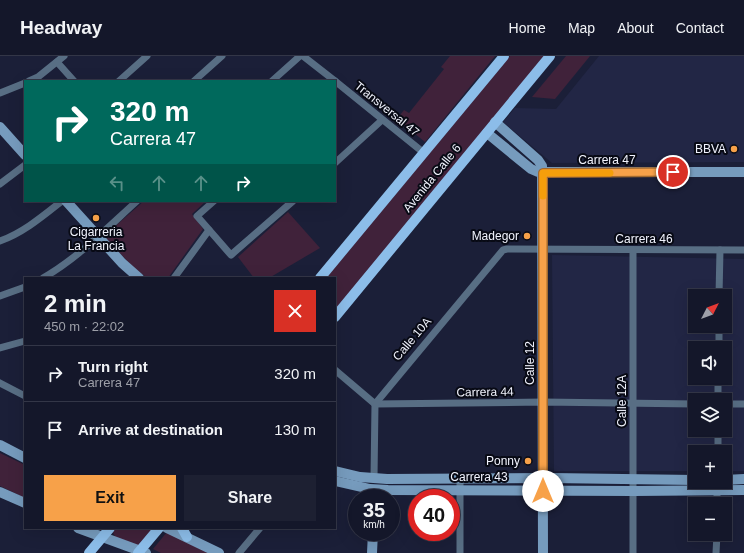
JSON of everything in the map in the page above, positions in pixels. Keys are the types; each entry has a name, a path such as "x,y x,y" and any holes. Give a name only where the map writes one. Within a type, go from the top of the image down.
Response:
{"main road":[{"name":"Avenida Calle 6","path":"321,277 504,56"},
{"name":"Avenida Calle 6","path":"336,316 550,56"},
{"path":"89,553 109,529"},
{"path":"141,552 158,529"},
{"path":"182,529 187,538"}],"street":[{"path":"31,80 38,77 64,56"},
{"path":"120,80 147,56"},
{"path":"195,80 222,56"},
{"path":"273,80 300,56"},
{"name":"Transversal 47","path":"303,56 334,80"},
{"path":"57,62 73,80"},
{"name":"Transversal 47","path":"336,82 424,153"},
{"path":"0,93 24,83"},
{"path":"336,91 341,86"},
{"path":"336,162 382,120"},
{"path":"495,122 538,160 542,166 543,173"},
{"path":"0,127 24,154"},
{"name":"Carrera 47","path":"487,133 531,169 543,173 744,172"},
{"path":"0,184 24,166"},
{"name":"Calle 12","path":"543,173 543,553"},
{"path":"0,241 27,227 44,216 61,202"},
{"path":"67,202 133,276"},
{"path":"45,277 66,264 136,202"},
{"path":"213,202 197,216 231,255 292,202"},
{"path":"175,277 209,230"},
{"name":"Calle 10A","path":"375,404 503,250 543,250"},
{"name":"Carrera 46","path":"543,250 744,250"},
{"name":"Calle 12A","path":"633,553 634,250"},
{"path":"719,289 720,250"},
{"path":"0,296 24,287"},
{"path":"0,348 24,341"},
{"path":"336,371 375,404 374,489"},
{"path":"0,383 24,395"},
{"name":"Carrera 44","path":"375,404 544,402 688,404"},
{"path":"732,404 744,404"},
{"path":"0,445 24,457"},
{"name":"Carrera 43","path":"336,471 374,478 688,480"},
{"path":"460,478 460,489"},
{"path":"732,480 744,479"},
{"name":"Carrera 43","path":"336,481 359,489"},
{"name":"Carrera 43","path":"460,490 634,491 688,488"},
{"name":"Carrera 43","path":"732,488 744,490"},
{"path":"0,492 24,503"},
{"path":"81,529 141,552"},
{"path":"169,529 219,553"},
{"path":"239,553 259,529"},
{"path":"372,553 373,541"},
{"path":"460,541 460,553"},
{"path":"716,553 717,541"}],"shaded area":[{"path":"450,56 495,56 425,142 397,119 404,110 409,113 444,69 441,67"},
{"path":"510,56 544,56 336,310 336,277 327,277"},
{"path":"566,56 590,56 555,99 532,97"},
{"path":"599,56 744,56 744,162 552,163 503,122 515,108 556,109"},
{"path":"143,202 205,202 192,214 203,229 169,277 146,277 132,266 104,236"},
{"path":"288,212 320,248 271,277 253,277 238,257"},
{"path":"552,255 744,259 744,471 732,471 732,445 688,445 688,471 554,471"},
{"path":"0,453 24,465 24,498 0,486"},
{"path":"116,529 151,529 139,546 115,537 113,532"},
{"path":"167,532 212,553 161,553 153,549"}],"slow traffic":[{"path":"543,196 543,173 610,173"}],"place":[{"name":"BBVA","path":"734,149"},
{"name":"Cigarreria La Francia","path":"96,218"},
{"name":"Madegor","path":"527,236"},
{"name":"Ponny","path":"528,461"}],"route":[{"path":"543,491 543,173 673,172"}]}
